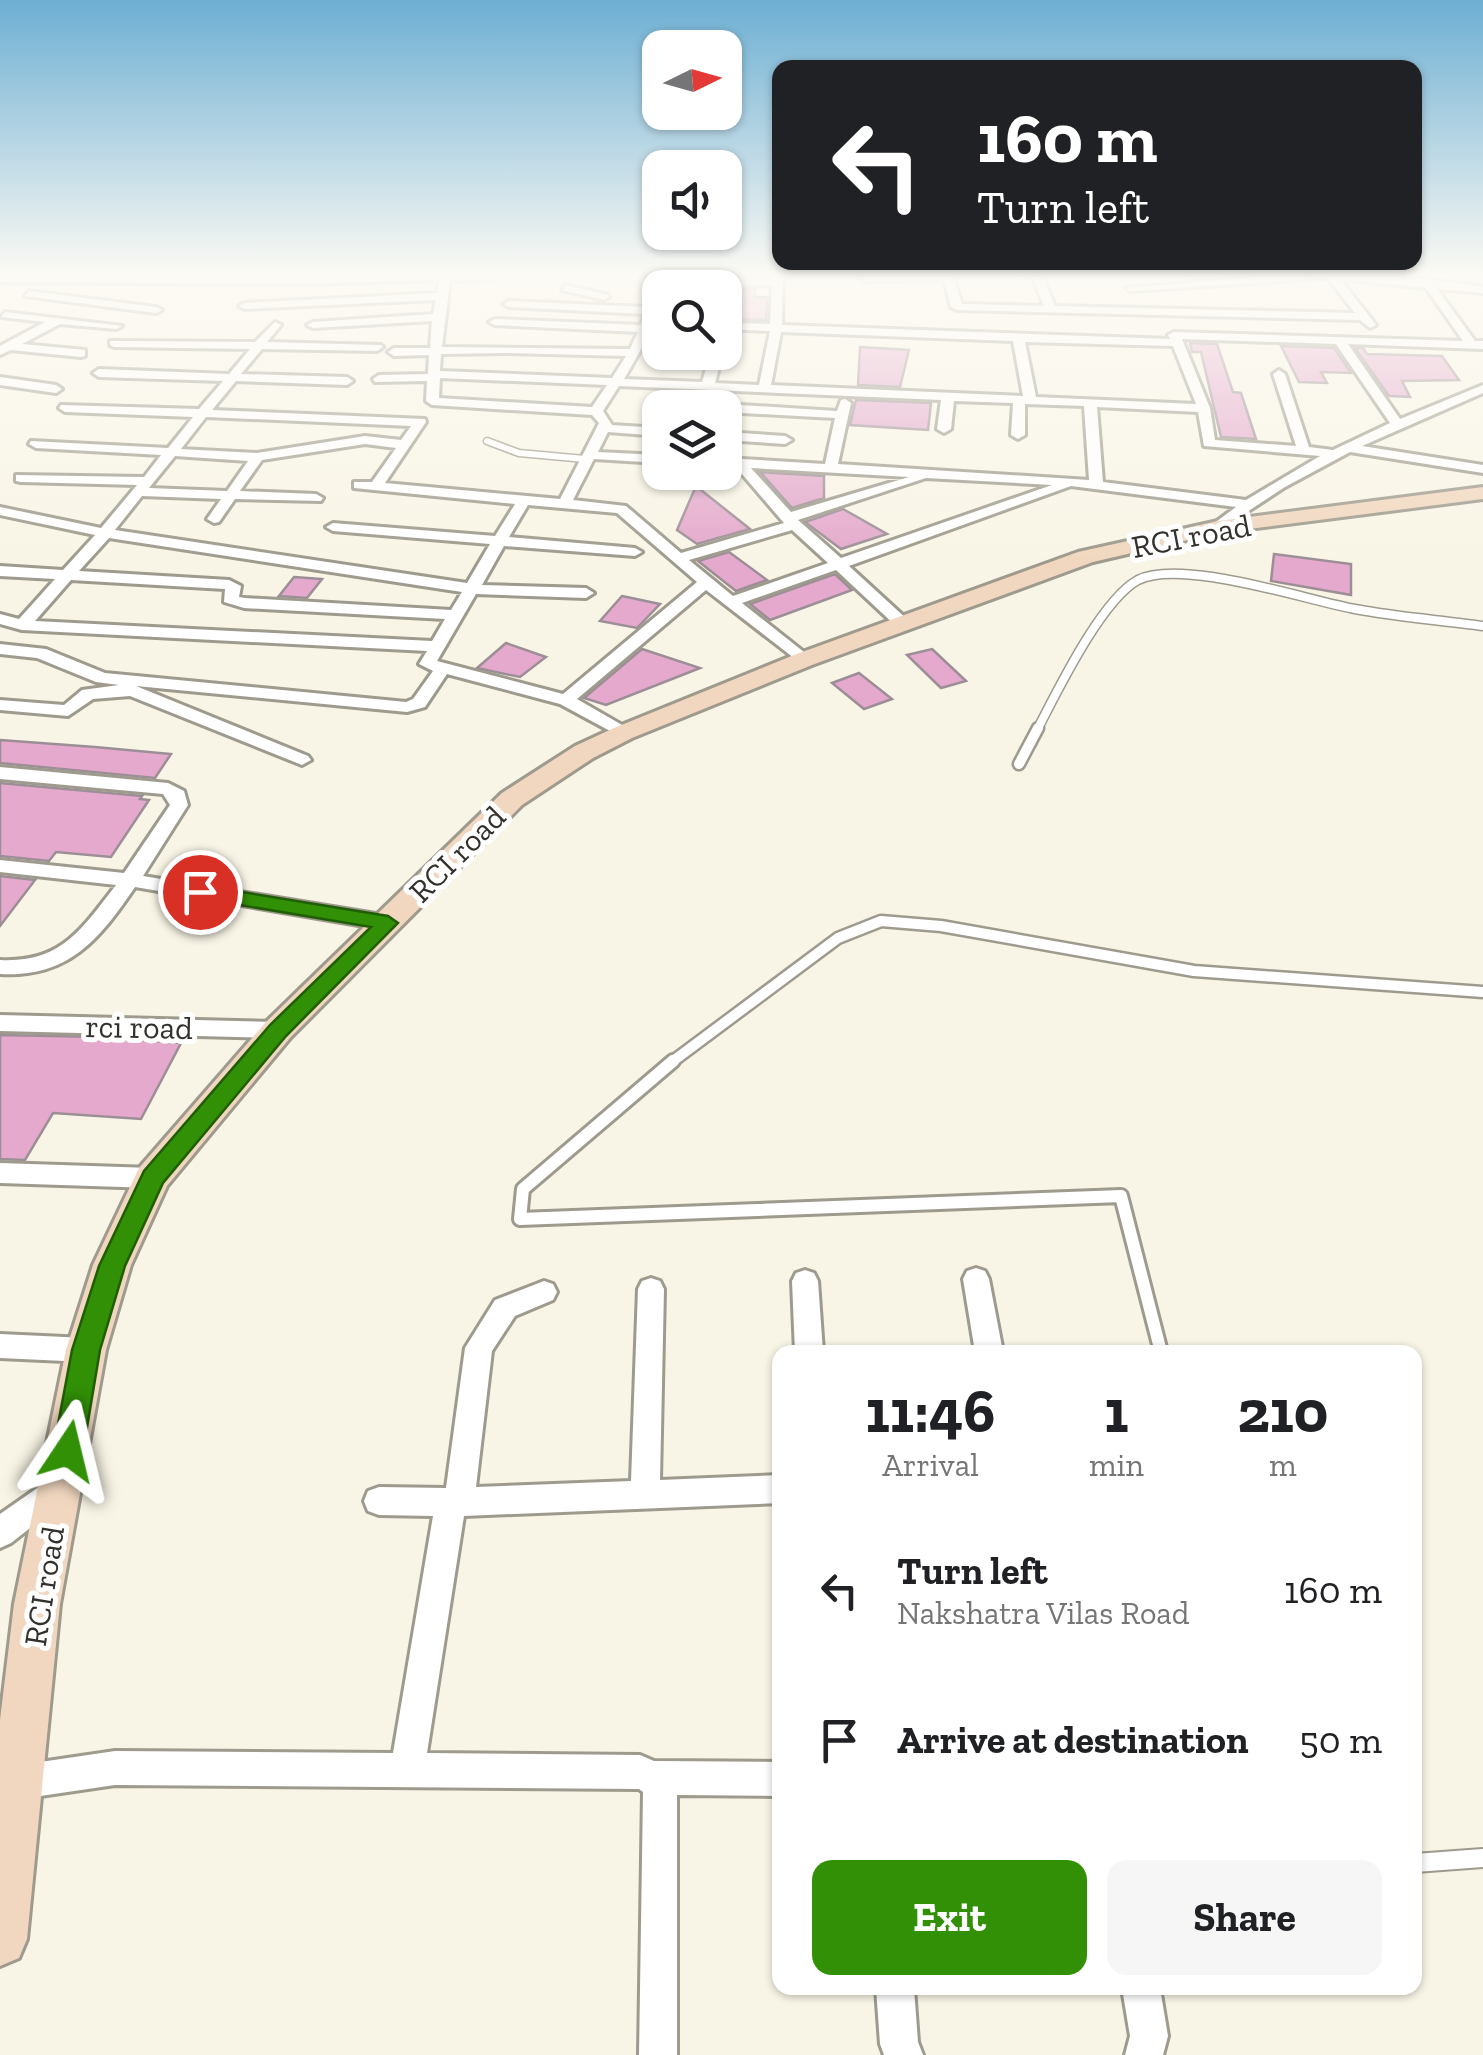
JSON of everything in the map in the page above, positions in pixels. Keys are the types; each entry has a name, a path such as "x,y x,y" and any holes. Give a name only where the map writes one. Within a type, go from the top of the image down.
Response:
{"street":[{"path":"22,625 105,533 242,369"},
{"path":"435,369 432,402 596,411 606,423 566,501"},
{"path":"596,411 625,369"},
{"path":"766,386 769,369"},
{"path":"1018,435 1024,400 1021,369"},
{"path":"1188,369 1204,408 1209,443 1330,453"},
{"path":"1283,369 1303,448"},
{"path":"1359,369 1398,424"},
{"path":"708,384 712,370"},
{"path":"99,373 347,381"},
{"path":"379,379 435,375 766,386 1204,408"},
{"path":"0,381 56,389"},
{"path":"832,467 841,415 850,390"},
{"path":"1218,528 1247,504 1330,453 1482,390"},
{"path":"944,428 948,396"},
{"path":"1090,403 1096,485"},
{"path":"66,408 420,422 376,486"},
{"path":"742,409 841,415"},
{"path":"604,428 642,431"},
{"path":"742,437 785,440"},
{"path":"36,444 175,449 257,457 365,440 406,445"},
{"path":"1346,446 1483,469"},
{"path":"214,519 257,457"},
{"path":"586,457 642,459"},
{"path":"742,462 1072,482 1247,504"},
{"path":"742,472 904,624"},
{"path":"680,558 935,473"},
{"path":"21,478 316,498"},
{"path":"731,602 1072,482"},
{"path":"359,485 621,509 803,660"},
{"name":"RCI road","path":"0,1938 37,1604 86,1350 112,1266 152,1178 278,1030 512,798 584,752 624,733 803,660 1086,557 1218,528 1483,493"},
{"path":"525,498 427,664 566,700 624,733"},
{"path":"0,512 105,533 473,590 586,593"},
{"path":"332,527 635,552"},
{"path":"0,571 229,586 235,589 230,598 244,603 456,615"},
{"path":"566,700 706,582"},
{"path":"0,619 22,625 435,646"},
{"path":"0,649 40,653 302,760"},
{"path":"102,678 407,707 418,703 443,668"},
{"path":"0,706 68,710 88,694 135,692"},
{"path":"0,773 168,789 180,805 129,880 74,945 50,962 22,969 0,966"},
{"path":"0,866 129,880 388,923"},
{"name":"rci road","path":"0,1023 278,1030"},
{"path":"0,1172 152,1178"},
{"path":"976,1279 988,1345"},
{"path":"805,1281 810,1345"},
{"path":"645,1494 651,1289"},
{"path":"407,1771 449,1509 459,1502 479,1348 506,1308 544,1292"},
{"path":"0,1346 86,1350"},
{"path":"0,1533 62,1485"},
{"path":"379,1500 459,1502 772,1489"},
{"path":"20,1782 115,1768 640,1772 654,1778 772,1779"},
{"path":"654,1778 660,1792 658,2055"},
{"path":"896,1995 899,2044 904,2055"},
{"path":"1142,1995 1149,2036 1144,2055"}],"lane":[{"path":"487,441 494,448 517,452 586,457"},
{"path":"1019,764 1095,628 1137,580 1154,574 1196,575 1353,609 1483,626"},
{"path":"1159,1345 1121,1196 520,1219 523,1189 652,1076 838,938 881,921 940,926 1194,971 1483,992"},
{"path":"1422,1862 1483,1858"}],"building":[{"path":"859,369 904,369 900,387 858,385"},
{"path":"1205,369 1225,369 1233,392 1241,393 1256,439 1221,437"},
{"path":"1292,369 1348,369 1351,373 1321,372 1327,383 1299,382"},
{"path":"1370,369 1451,369 1459,380 1402,381 1410,397 1389,396"},
{"path":"856,400 931,403 928,430 850,425"},
{"path":"760,472 824,476 824,498 792,508"},
{"path":"694,490 701,490 750,529 697,544 677,530"},
{"path":"843,509 887,534 841,549 805,522"},
{"path":"729,552 767,580 736,591 698,561"},
{"path":"1274,554 1351,564 1351,595 1271,581"},
{"path":"835,574 852,590 770,620 750,604"},
{"path":"294,577 322,579 307,598 279,596"},
{"path":"622,596 660,604 637,628 600,621"},
{"path":"506,643 546,657 520,677 477,668"},
{"path":"642,649 700,668 606,705 584,698"},
{"path":"932,649 966,681 941,688 907,655"},
{"path":"859,673 892,699 864,709 832,683"},
{"path":"0,740 171,754 155,778 0,763"},
{"path":"0,783 142,796 140,799 149,800 111,857 56,852 49,861 0,856"},
{"path":"0,876 35,880 0,926"},
{"path":"0,1035 181,1043 141,1119 53,1113 25,1160 0,1159"}],"route":[{"path":"68,1451 86,1350 112,1266 152,1178 278,1030 388,923 200,892"}]}
